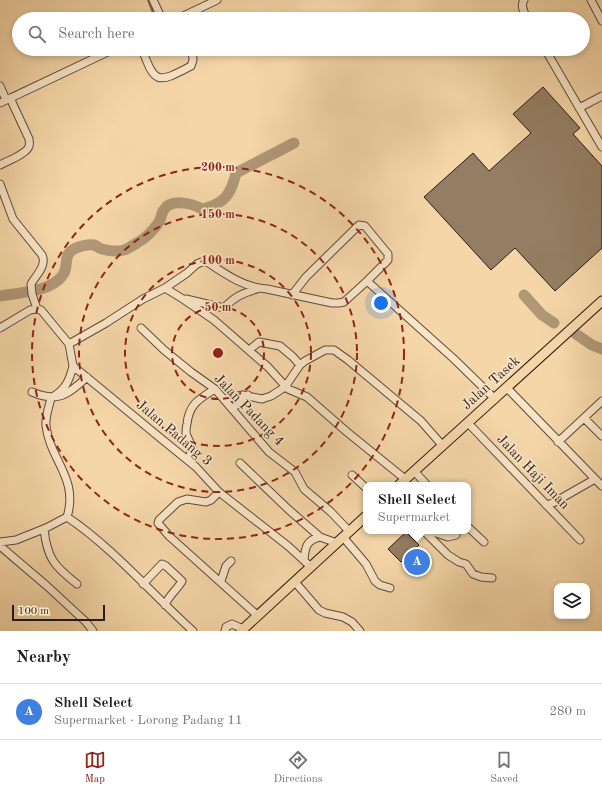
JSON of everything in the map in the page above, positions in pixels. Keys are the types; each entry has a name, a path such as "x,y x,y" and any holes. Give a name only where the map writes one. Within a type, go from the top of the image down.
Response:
{"main road":[{"name":"Jalan Tasek","path":"402,482 602,301"},
{"path":"242,630 294,582 307,564 343,537 363,519"}],"street":[{"path":"153,0 159,12"},
{"path":"192,12 217,0"},
{"path":"524,0 522,2 524,12"},
{"path":"591,0 602,21"},
{"path":"5,100 92,56"},
{"path":"145,56 149,67 156,77 161,79 176,74 191,66 193,56"},
{"path":"549,56 602,147"},
{"path":"0,86 5,100 27,133 29,139 29,146 27,150 0,165"},
{"path":"579,108 602,96"},
{"path":"0,184 13,219 44,259 44,264 31,284 32,294 37,309"},
{"path":"183,299 224,308 230,300 241,294 257,289 267,289 292,295 339,303 346,300 367,282 388,260 388,254 365,226 359,224 306,277 292,295"},
{"path":"69,344 164,288 187,273 197,264 204,261 227,275 257,289"},
{"path":"367,282 454,359 495,399"},
{"path":"164,288 214,320 250,350 268,367 285,387 307,397 402,482"},
{"path":"0,328 30,310 41,310 69,344 73,366 61,392 51,398 46,426 55,455 66,477 70,494 70,506 67,517 16,540 0,542"},
{"name":"Jalan Padang 4","path":"141,328 152,340 215,389 269,452 295,472 304,489 331,512 343,537 366,564 375,581 380,585 390,588"},
{"path":"250,350 259,342 280,346 300,365"},
{"path":"224,399 243,394 262,399 271,396 285,387 305,360 325,350 334,350 421,421 442,445"},
{"name":"Jalan Padang 3","path":"73,366 188,459 219,492 288,546 307,564"},
{"path":"32,392 46,398 61,397 70,393 87,377"},
{"path":"507,388 602,486"},
{"path":"188,459 192,446 186,433 190,409 195,402 215,389"},
{"path":"232,409 248,396"},
{"path":"558,442 602,400"},
{"path":"584,418 602,436"},
{"name":"Jalan Haji Iman","path":"468,423 580,540"},
{"path":"240,463 320,537"},
{"path":"414,471 424,482"},
{"path":"352,475 363,485"},
{"path":"546,505 553,503 595,479"},
{"path":"219,492 211,500 206,502 187,499 178,502 159,520 158,523 169,536 258,616"},
{"path":"67,517 126,566 193,631"},
{"path":"44,528 48,554 56,566 77,584"},
{"path":"471,530 484,542"},
{"path":"427,534 448,555 459,562 466,564 473,574 481,577 492,578"},
{"path":"439,534 448,537 456,535"},
{"path":"307,564 305,550 308,543 313,538 343,537"},
{"path":"0,546 47,586 86,622 93,631"},
{"path":"220,581 226,566 231,561"},
{"path":"143,584 162,564 174,573 182,581 167,599 165,605"},
{"path":"294,582 319,610 343,617 352,622 360,631"},
{"path":"225,631 226,627 232,624 242,630"}],"building":[{"path":"543,87 580,128 573,134 602,166 602,248 555,291 515,248 491,270 424,197 473,153 489,171 531,133 513,114"},
{"path":"404,534 408,534 419,545 417,547 430,560 415,575 388,549"}],"waterway":[{"path":"148,0 153,12"},
{"path":"0,296 44,288 52,284 64,273 67,256 76,248 85,245 95,245 101,249 110,251 127,249 149,234 159,222 163,211 170,204 181,203 202,209 216,204 229,193 236,173 294,143"},
{"path":"524,295 542,315 554,323"},
{"path":"576,334 592,345 602,349"}],"place":[{"name":"Shell Select","path":"417,562"}]}
